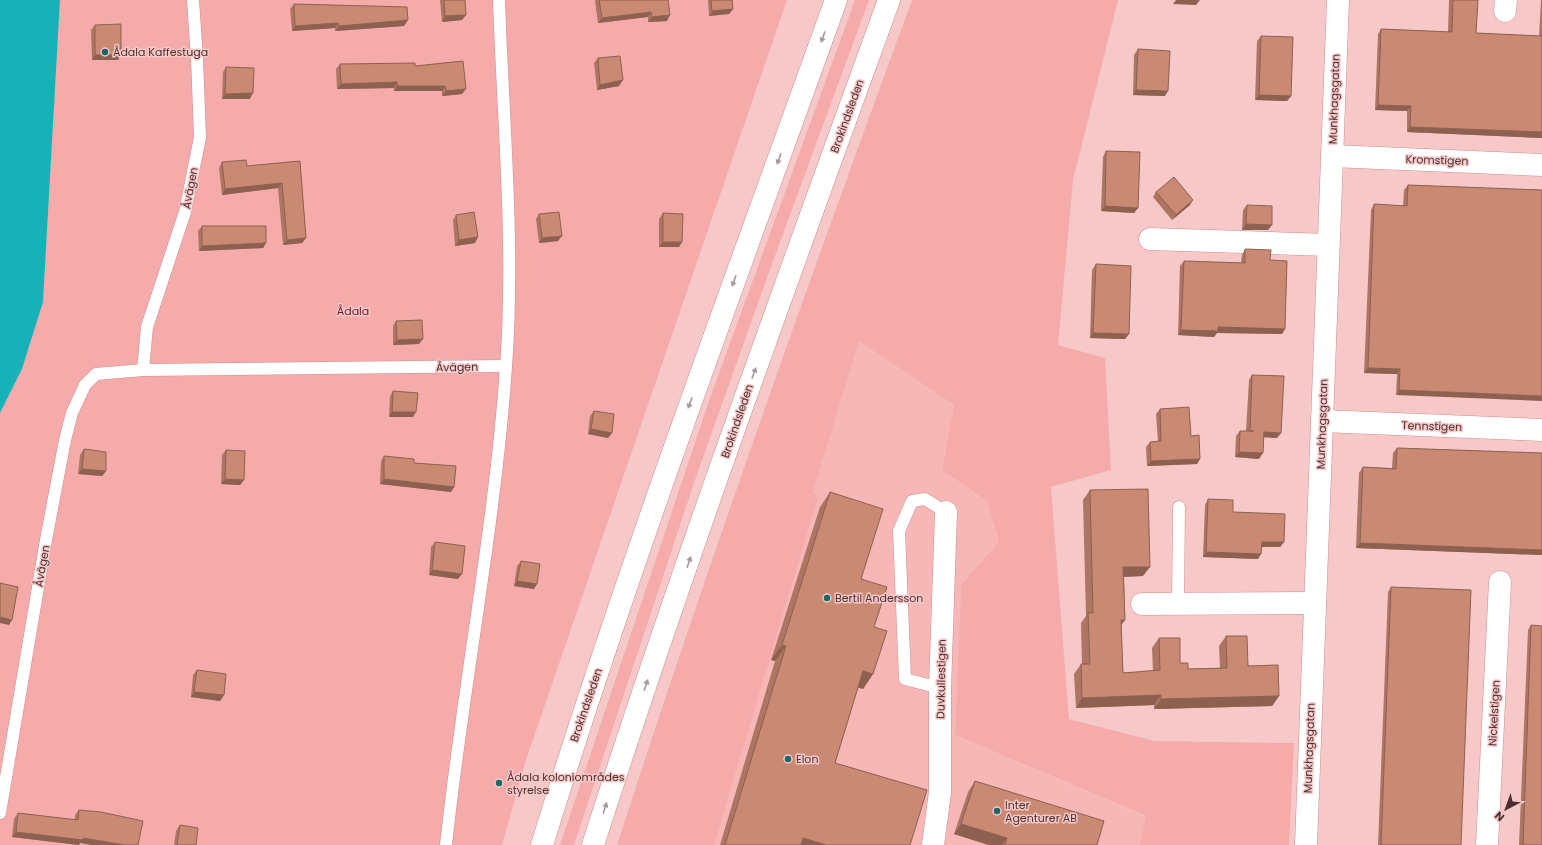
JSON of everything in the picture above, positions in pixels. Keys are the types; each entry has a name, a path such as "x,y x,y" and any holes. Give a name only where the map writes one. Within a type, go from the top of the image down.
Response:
{"street":[{"name":"Brokindsleden","path":"542,845 568,760 648,520 836,0"},
{"name":"Brokindsleden","path":"593,845 752,378 889,0"},
{"name":"Munkhagsgatan","path":"1306,845 1338,0"},
{"name":"Kromstigen","path":"1332,156 1542,165"},
{"path":"1150,239 1328,245"},
{"name":"Tennstigen","path":"1322,422 1542,430"},
{"name":"Duvkullestigen","path":"932,845 940,792 940,688 946,512"},
{"name":"Nickelstigen","path":"1488,845 1500,582"},
{"path":"1142,604 1315,602"}],"lane":[{"name":"Åvägen","path":"143,370 147,327 185,212 200,138 197,59 192,0"},
{"path":"446,845 456,757 480,602 499,448 506,366 510,286 499,0"},
{"name":"Åvägen","path":"0,813 46,540 65,440 72,413 85,385 96,374 143,370 506,366"},
{"path":"940,688 906,679 899,531 912,501 925,499 946,512"},
{"path":"1178,603 1179,507"}],"shaded area":[{"path":"859,341 954,405 942,470 987,501 999,541 961,585 955,735 1147,817 1140,845 714,845 818,498 813,492"}],"green space":[{"name":"Ådala","path":"60,0 787,0 525,763 502,845 0,845 0,413 22,369 43,302"},
{"path":"855,0 869,0 768,275 695,480 574,845 560,845 710,398"},
{"path":"912,0 1118,0 1073,180 1058,345 1105,358 1111,470 1051,487 1069,719 1154,741 1294,743 1289,845 1140,845 1146,816 955,735 961,585 999,541 987,501 942,470 954,405 859,341 813,492 818,498 714,845 617,845 687,633 760,421"}],"water":[{"path":"0,0 60,0 43,302 22,369 0,413"}],"building":[{"path":"444,0 465,0 466,15 445,16"},
{"path":"599,0 668,0 670,15 652,17 651,12 602,18"},
{"path":"711,0 732,0 733,9 712,11"},
{"path":"1453,0 1478,0 1476,33 1542,36 1542,132 1410,127 1411,106 1378,105 1381,29 1452,32"},
{"path":"294,4 407,7 408,20 339,26 338,23 295,26"},
{"name":"Ådala Kaffestuga","path":"121,24 121,55 95,55 95,25"},
{"path":"1261,36 1293,37 1291,96 1259,95"},
{"path":"1138,49 1170,51 1168,91 1136,90"},
{"path":"620,56 623,80 600,85 598,58"},
{"path":"463,61 466,89 446,91 445,86 397,86 397,82 341,84 340,64 415,63 415,66"},
{"path":"226,67 254,68 253,93 225,94"},
{"path":"1106,151 1140,152 1138,208 1105,206"},
{"path":"246,160 247,166 300,161 306,238 287,240 282,183 225,189 222,162"},
{"path":"1174,177 1193,200 1176,215 1156,192"},
{"path":"1408,185 1542,190 1542,396 1399,390 1400,369 1368,368 1374,204 1407,206"},
{"path":"1247,205 1272,206 1272,225 1246,224"},
{"path":"474,212 478,237 459,240 456,215"},
{"path":"559,212 562,236 542,238 539,214"},
{"path":"663,213 683,214 682,242 663,242"},
{"path":"202,226 266,226 266,243 202,246"},
{"path":"1245,249 1271,250 1270,260 1287,261 1285,329 1218,327 1218,331 1181,330 1184,261 1245,263"},
{"path":"1096,264 1131,266 1129,334 1093,333"},
{"path":"422,320 423,339 397,340 396,321"},
{"path":"1252,375 1284,376 1281,433 1264,432 1263,453 1239,452 1240,431 1250,431"},
{"path":"393,391 418,393 416,412 392,412"},
{"path":"1189,407 1191,436 1199,435 1200,459 1151,461 1150,442 1161,441 1160,409"},
{"path":"594,411 614,414 612,433 591,429"},
{"path":"1397,448 1542,453 1542,550 1360,543 1363,467 1396,469"},
{"path":"84,449 106,452 106,471 82,469"},
{"path":"226,450 245,451 244,480 225,479"},
{"path":"384,456 414,459 414,463 456,466 454,487 384,479"},
{"path":"1148,489 1150,567 1123,567 1125,620 1121,620 1123,673 1160,670 1159,638 1180,638 1180,663 1188,663 1188,669 1227,668 1226,636 1247,636 1248,666 1278,665 1279,696 1161,699 1161,695 1082,698 1081,664 1090,664 1088,613 1093,613 1090,490"},
{"path":"830,492 883,509 861,579 887,587 874,627 887,631 873,674 863,671 835,763 927,790 910,845 826,845 803,838 801,845 725,845 786,646 782,645"},
{"path":"1208,499 1233,500 1233,512 1285,514 1284,542 1262,542 1261,554 1206,552"},
{"path":"435,542 465,546 462,574 432,570"},
{"path":"521,561 540,564 537,584 517,581"},
{"path":"0,583 18,587 12,620 0,617"},
{"path":"1391,587 1471,590 1461,845 1381,845"},
{"path":"1531,625 1542,626 1542,845 1523,845"},
{"path":"197,670 226,674 224,695 194,692"},
{"name":"Inter Agenturer AB","path":"975,781 1104,821 1097,845 1005,845 1007,838 961,824"},
{"path":"79,810 101,812 143,821 138,845 125,845 83,838 83,840 16,832 18,813 78,820"},
{"path":"180,825 198,828 196,845 177,845"}],"place":[{"name":"Ådala Kaffestuga","path":"105,52"},
{"name":"Bertil Andersson","path":"827,598"},
{"name":"Elon","path":"788,759"},
{"name":"Ådala koloniområdes styrelse","path":"499,783"},
{"name":"Inter Agenturer AB","path":"997,811"}]}
